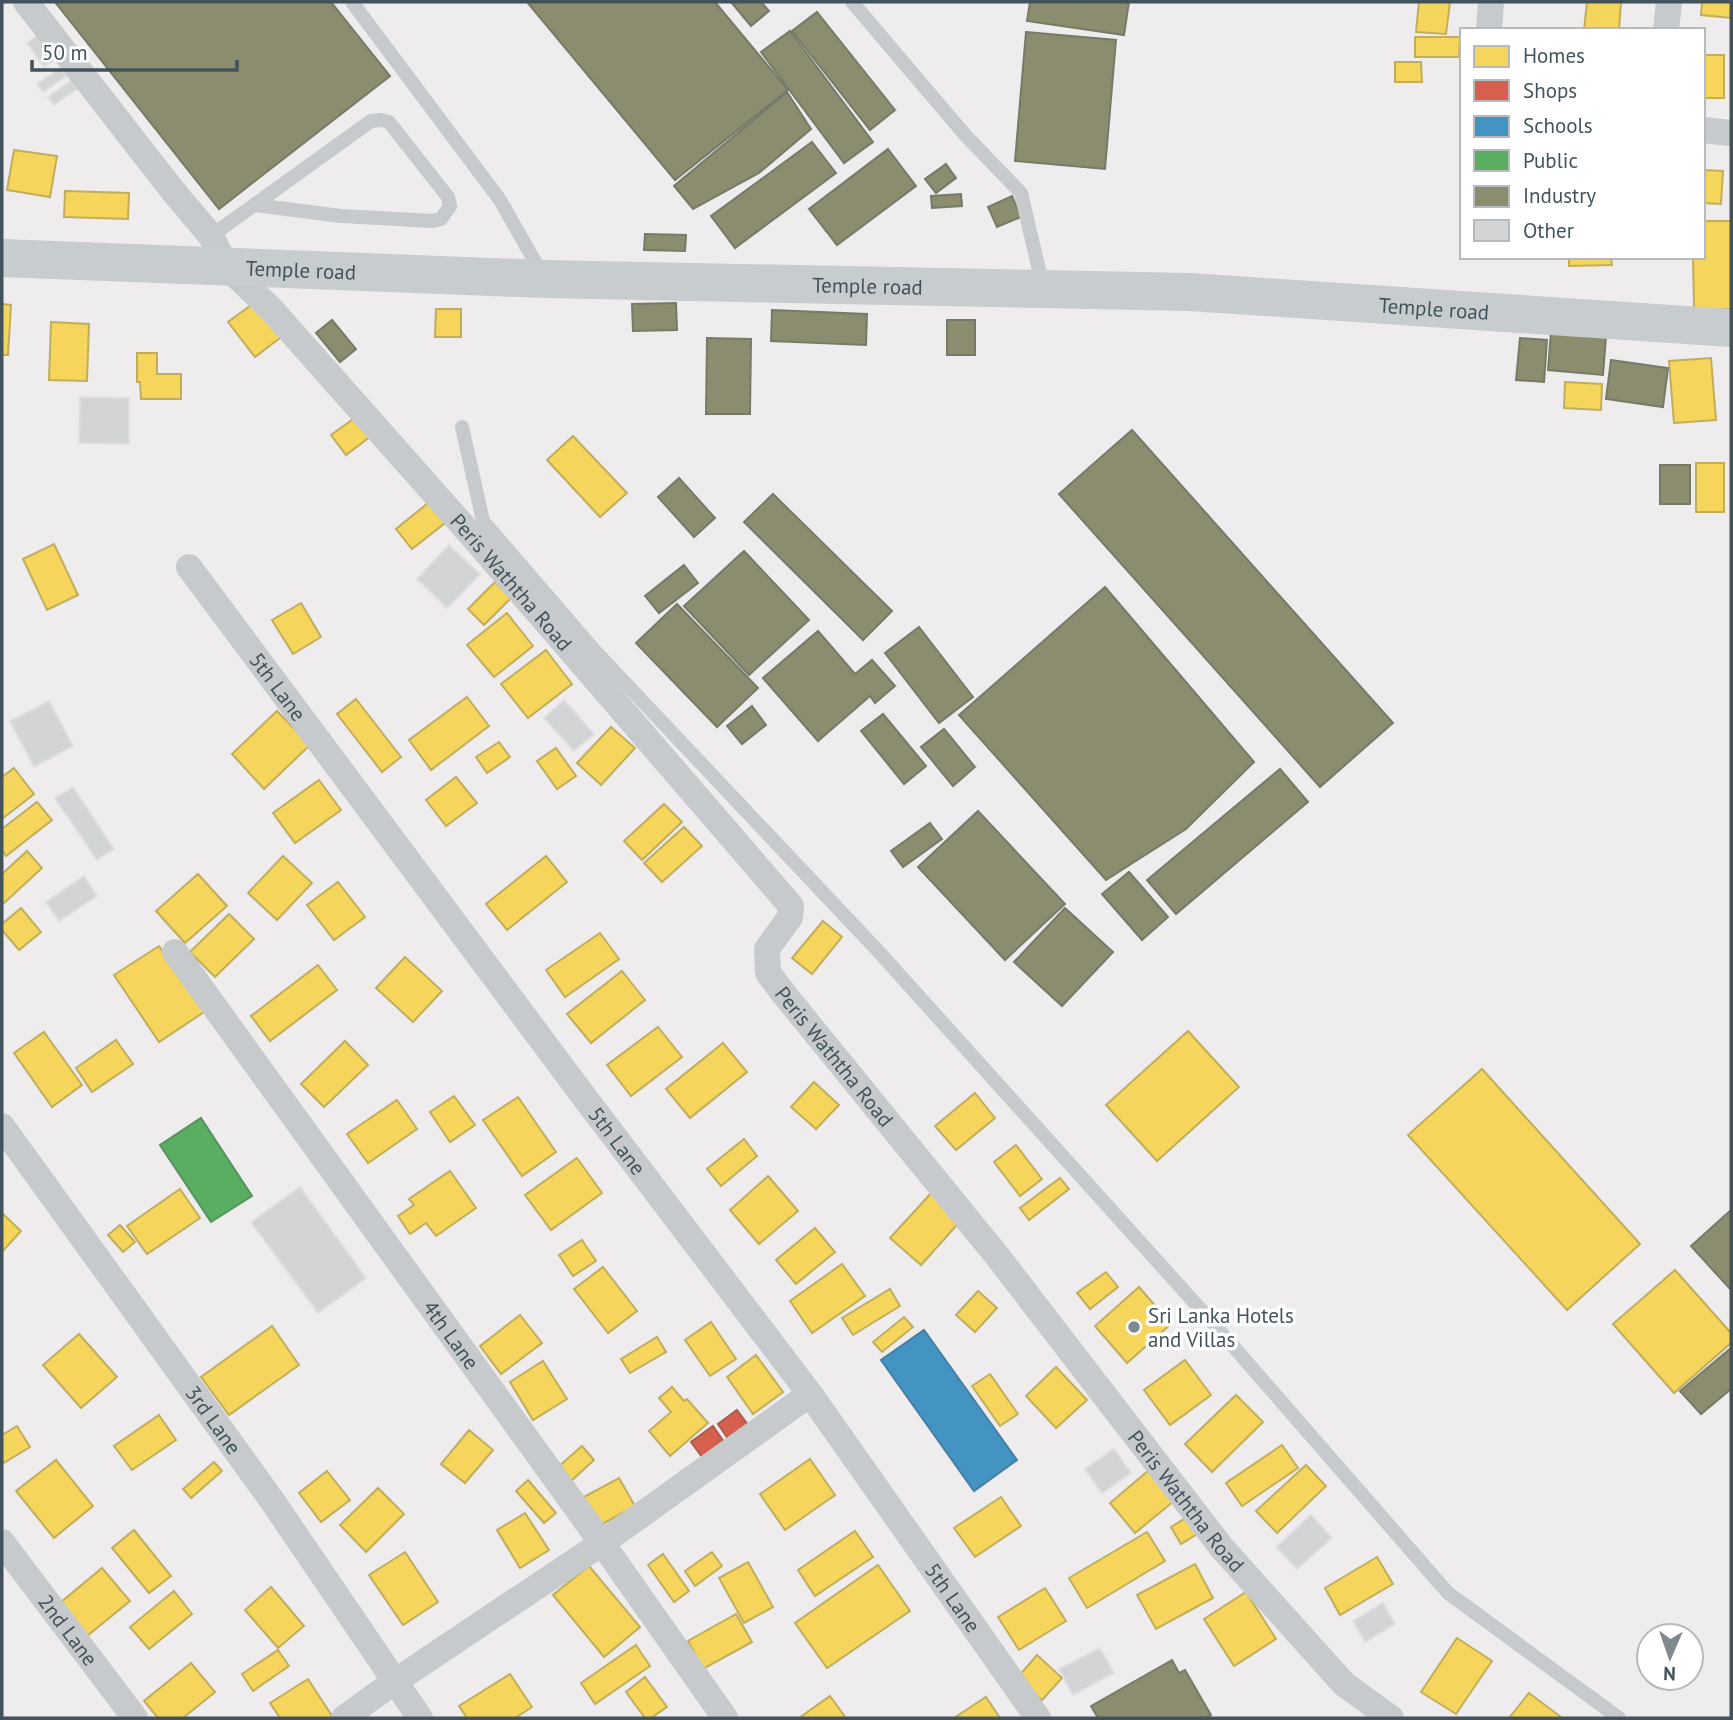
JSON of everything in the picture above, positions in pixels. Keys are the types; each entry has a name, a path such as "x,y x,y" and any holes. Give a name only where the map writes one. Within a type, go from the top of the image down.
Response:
{"street":[{"path":"26,2 218,251"},
{"path":"1489,28 1491,2"},
{"path":"1666,28 1669,2"},
{"path":"1705,130 1731,133"},
{"name":"Temple road","path":"2,258 218,251 545,279 1190,292 1731,328"},
{"name":"Peris Waththa Road","path":"218,251 474,538 791,906 790,917 767,949 768,973 998,1257 1222,1548 1344,1684 1391,1718"},
{"name":"5th Lane","path":"189,567 582,1094 810,1394 1038,1718"},
{"name":"4th Lane","path":"175,952 602,1543 725,1718"},
{"name":"3rd Lane","path":"2,1126 271,1499 420,1718"},
{"path":"344,1718 602,1543 810,1394"},
{"name":"2nd Lane","path":"2,1542 135,1718"}],"lane":[{"path":"352,2 500,201 545,279"},
{"path":"852,2 966,136 1021,193 1042,288"},
{"path":"218,251 255,205 371,121 389,122 449,197 450,206 441,219 433,221 341,216 255,205"},
{"path":"462,427 482,521 596,652 889,962 1203,1311 1448,1592 1619,1718"}],"building: Homes":[{"path":"1419,2 1450,2 1446,34 1416,32"},
{"path":"1587,2 1621,2 1619,28 1584,28"},
{"path":"1702,2 1731,2 1731,18 1701,15"},
{"path":"1415,37 1460,37 1459,57 1415,57"},
{"path":"1705,55 1724,55 1724,98 1705,98"},
{"path":"1395,62 1421,62 1422,82 1395,82"},
{"path":"14,150 57,156 50,197 7,190"},
{"path":"1705,170 1723,171 1721,204 1705,203"},
{"path":"65,191 129,193 128,219 64,217"},
{"path":"1705,221 1731,221 1731,309 1694,309 1693,259 1705,259"},
{"path":"1569,259 1611,259 1612,265 1569,266"},
{"path":"258,300 285,334 255,357 228,322"},
{"path":"2,304 11,305 8,355 2,355"},
{"path":"436,309 461,309 461,337 435,337"},
{"path":"51,322 89,324 87,381 49,380"},
{"path":"137,353 157,353 157,374 181,374 181,399 141,399 140,382 137,382"},
{"path":"1711,358 1716,420 1674,423 1669,361"},
{"path":"1565,382 1602,384 1601,410 1564,408"},
{"path":"360,414 375,433 346,455 331,435"},
{"path":"573,436 627,493 600,517 547,460"},
{"path":"1696,463 1724,463 1724,512 1696,512"},
{"path":"433,499 450,519 412,549 396,529"},
{"path":"54,544 78,595 47,610 23,559"},
{"path":"495,582 511,598 484,625 468,609"},
{"path":"301,603 321,637 293,654 272,620"},
{"path":"507,613 533,646 494,677 467,645"},
{"path":"546,650 572,684 528,718 501,684"},
{"path":"467,697 489,726 431,770 409,740"},
{"path":"356,699 401,757 382,772 337,714"},
{"path":"277,711 310,745 264,789 232,754"},
{"path":"611,727 635,748 601,785 577,763"},
{"path":"499,742 510,757 487,773 476,757"},
{"path":"556,748 576,776 557,789 537,761"},
{"path":"14,768 34,794 2,819 2,777"},
{"path":"456,777 477,803 446,826 426,800"},
{"path":"319,780 341,810 295,843 273,813"},
{"path":"37,802 52,820 6,856 2,850 2,829"},
{"path":"664,804 682,822 642,860 624,841"},
{"path":"684,827 702,846 662,882 644,863"},
{"path":"27,851 42,868 2,905 2,874"},
{"path":"283,856 312,883 277,920 248,893"},
{"path":"546,856 567,882 507,930 486,904"},
{"path":"198,874 227,906 185,943 156,911"},
{"path":"338,882 365,917 334,940 307,905"},
{"path":"21,908 41,932 19,950 2,930 2,924"},
{"path":"229,914 254,939 215,977 190,952"},
{"path":"823,921 842,937 812,974 792,958"},
{"path":"600,933 619,959 565,997 546,970"},
{"path":"159,946 204,1012 159,1042 114,975"},
{"path":"405,957 442,991 413,1022 376,988"},
{"path":"318,965 337,990 270,1041 251,1016"},
{"path":"622,971 645,1000 591,1043 567,1014"},
{"path":"658,1027 682,1057 631,1096 607,1065"},
{"path":"1188,1031 1239,1087 1157,1161 1106,1105"},
{"path":"44,1032 82,1085 52,1107 14,1053"},
{"path":"116,1040 133,1064 92,1092 76,1068"},
{"path":"345,1041 368,1065 324,1107 301,1084"},
{"path":"723,1043 747,1072 690,1118 666,1089"},
{"path":"1482,1069 1640,1244 1567,1310 1408,1135"},
{"path":"814,1082 839,1105 816,1129 791,1107"},
{"path":"975,1093 995,1118 956,1150 935,1126"},
{"path":"454,1096 475,1125 450,1142 430,1112"},
{"path":"518,1097 556,1152 522,1176 483,1120"},
{"path":"397,1100 417,1129 368,1163 347,1134"},
{"path":"744,1139 757,1156 721,1186 707,1169"},
{"path":"1016,1145 1042,1179 1020,1196 994,1162"},
{"path":"577,1158 602,1193 551,1230 525,1195"},
{"path":"450,1171 476,1208 436,1236 426,1223 410,1234 398,1216 414,1205 409,1199"},
{"path":"768,1176 798,1211 759,1244 730,1210"},
{"path":"1060,1178 1069,1189 1029,1220 1020,1208"},
{"path":"180,1189 200,1218 147,1254 127,1226"},
{"path":"934,1190 964,1217 921,1265 890,1238"},
{"path":"2,1213 21,1231 2,1252"},
{"path":"120,1225 135,1242 123,1252 108,1235"},
{"path":"815,1228 835,1252 796,1284 776,1260"},
{"path":"582,1240 596,1261 573,1276 559,1255"},
{"path":"842,1264 865,1296 812,1333 790,1301"},
{"path":"603,1267 637,1311 608,1333 574,1289"},
{"path":"1675,1270 1731,1333 1731,1343 1674,1393 1613,1324"},
{"path":"1106,1272 1118,1287 1090,1309 1077,1293"},
{"path":"1139,1287 1171,1324 1127,1363 1095,1326"},
{"path":"890,1289 900,1306 853,1335 842,1318"},
{"path":"978,1291 997,1308 975,1332 956,1315"},
{"path":"520,1315 542,1343 501,1374 480,1346"},
{"path":"904,1317 913,1327 882,1352 873,1342"},
{"path":"711,1322 736,1359 710,1376 685,1340"},
{"path":"272,1326 299,1365 229,1415 201,1377"},
{"path":"79,1334 117,1377 81,1408 43,1365"},
{"path":"657,1337 666,1352 630,1373 621,1359"},
{"path":"756,1355 783,1392 753,1414 727,1377"},
{"path":"1185,1360 1211,1395 1170,1425 1144,1390"},
{"path":"543,1361 567,1399 533,1420 510,1382"},
{"path":"1056,1367 1087,1400 1056,1428 1026,1396"},
{"path":"990,1374 1018,1414 1000,1426 972,1386"},
{"path":"672,1387 684,1401 687,1399 708,1423 670,1456 649,1431 671,1412 659,1398"},
{"path":"1236,1395 1263,1422 1212,1472 1185,1444"},
{"path":"159,1415 176,1440 132,1470 114,1446"},
{"path":"17,1426 30,1447 2,1464 2,1435"},
{"path":"469,1430 493,1450 465,1483 441,1464"},
{"path":"1282,1445 1298,1468 1242,1506 1226,1483"},
{"path":"582,1446 594,1460 570,1482 557,1468"},
{"path":"810,1459 835,1495 785,1530 760,1494"},
{"path":"56,1460 93,1506 54,1538 16,1491"},
{"path":"214,1462 222,1471 191,1498 183,1489"},
{"path":"1306,1465 1326,1486 1277,1533 1256,1511"},
{"path":"327,1471 350,1500 321,1522 299,1493"},
{"path":"1148,1471 1174,1501 1135,1533 1110,1503"},
{"path":"619,1478 635,1506 597,1527 582,1498"},
{"path":"528,1480 556,1513 544,1523 516,1491"},
{"path":"378,1488 404,1514 366,1552 340,1525"},
{"path":"1001,1497 1021,1526 975,1557 954,1528"},
{"path":"525,1513 549,1550 520,1568 497,1530"},
{"path":"1192,1514 1202,1531 1181,1544 1171,1527"},
{"path":"134,1530 171,1576 149,1593 112,1548"},
{"path":"855,1531 873,1557 815,1596 798,1570"},
{"path":"1147,1532 1165,1561 1087,1608 1069,1578"},
{"path":"405,1552 438,1602 403,1625 369,1575"},
{"path":"712,1552 722,1566 695,1586 685,1571"},
{"path":"663,1554 689,1591 674,1602 648,1565"},
{"path":"1377,1557 1393,1584 1340,1615 1325,1588"},
{"path":"748,1562 773,1607 744,1623 719,1578"},
{"path":"1195,1564 1213,1598 1156,1629 1137,1595"},
{"path":"878,1565 910,1611 827,1668 795,1623"},
{"path":"589,1566 640,1627 604,1657 553,1595"},
{"path":"102,1568 130,1601 87,1636 60,1603"},
{"path":"271,1587 304,1626 278,1648 245,1610"},
{"path":"1045,1588 1066,1621 1019,1650 998,1617"},
{"path":"174,1591 192,1614 149,1649 130,1627"},
{"path":"1246,1592 1276,1639 1234,1666 1204,1619"},
{"path":"736,1614 752,1642 703,1669 688,1641"},
{"path":"1457,1638 1492,1661 1456,1714 1421,1692"},
{"path":"636,1645 650,1666 595,1704 581,1683"},
{"path":"278,1650 289,1666 253,1691 242,1674"},
{"path":"1037,1655 1062,1678 1042,1700 1017,1678"},
{"path":"191,1663 215,1692 183,1718 158,1718 144,1701"},
{"path":"510,1674 532,1707 515,1718 467,1718 459,1706"},
{"path":"645,1677 667,1707 651,1718 645,1718 626,1692"},
{"path":"308,1679 332,1716 280,1718 270,1703"},
{"path":"1529,1693 1561,1717 1509,1718"},
{"path":"830,1696 846,1718 799,1718"},
{"path":"986,1697 1000,1718 954,1718"}],"building: Shops":[{"path":"737,1410 751,1429 731,1443 718,1424"},
{"path":"713,1426 724,1442 702,1457 691,1442"}],"building: Schools":[{"path":"924,1330 1017,1460 974,1491 881,1360"}],"building: Public":[{"path":"201,1118 252,1196 211,1222 160,1145"}],"building: Industry":[{"path":"55,2 331,2 390,76 219,209"},
{"path":"527,2 715,2 788,90 675,180"},
{"path":"731,2 761,2 769,11 751,26"},
{"path":"1030,2 1129,2 1124,35 1027,21"},
{"path":"817,12 895,110 870,130 792,31"},
{"path":"790,31 873,142 844,163 761,52"},
{"path":"1026,32 1116,40 1105,169 1015,161"},
{"path":"787,92 811,129 759,173 693,209 674,186"},
{"path":"812,142 836,173 735,248 711,216"},
{"path":"888,149 916,186 837,245 809,209"},
{"path":"946,164 956,178 936,193 925,179"},
{"path":"961,194 962,206 932,208 931,196"},
{"path":"1012,196 1021,217 997,227 988,207"},
{"path":"645,234 686,235 685,251 644,250"},
{"path":"676,303 677,330 633,331 632,304"},
{"path":"772,310 867,314 866,345 771,341"},
{"path":"332,320 356,349 340,362 316,333"},
{"path":"947,320 975,320 975,355 947,355"},
{"path":"1551,332 1606,337 1603,375 1548,370"},
{"path":"707,338 751,339 750,414 706,414"},
{"path":"1520,338 1547,340 1544,382 1516,380"},
{"path":"1611,360 1668,368 1663,407 1606,399"},
{"path":"1132,430 1393,723 1320,787 1059,494"},
{"path":"1660,465 1690,465 1690,504 1660,504"},
{"path":"679,478 715,518 694,537 658,497"},
{"path":"773,494 892,611 863,640 744,522"},
{"path":"744,551 809,620 749,675 684,606"},
{"path":"684,565 698,583 659,613 645,596"},
{"path":"1105,587 1254,762 1186,829 1106,880 959,715"},
{"path":"677,604 758,688 717,727 636,643"},
{"path":"919,627 973,697 939,723 885,653"},
{"path":"818,631 855,674 872,660 895,686 875,703 870,696 818,741 763,678"},
{"path":"752,706 766,725 742,744 727,726"},
{"path":"883,714 926,766 904,784 861,731"},
{"path":"944,729 975,767 953,786 921,747"},
{"path":"1280,769 1308,802 1176,914 1147,880"},
{"path":"978,811 1065,904 1005,960 918,867"},
{"path":"930,823 942,839 903,867 891,851"},
{"path":"1129,872 1168,917 1142,940 1102,894"},
{"path":"1065,908 1113,952 1062,1006 1014,962"},
{"path":"1731,1210 1731,1290 1691,1246"},
{"path":"1731,1348 1731,1389 1701,1414 1680,1391"},
{"path":"1172,1660 1179,1673 1185,1670 1211,1715 1205,1718 1098,1718 1091,1706"}],"building: Other":[{"path":"42,32 59,56 44,67 27,43"},
{"path":"60,68 66,76 43,92 37,84"},
{"path":"71,81 77,89 54,105 48,97"},
{"path":"80,397 129,398 129,444 79,443"},
{"path":"449,545 480,574 447,608 417,579"},
{"path":"564,700 594,734 574,751 544,718"},
{"path":"49,701 73,746 34,767 10,721"},
{"path":"73,787 114,849 97,860 55,798"},
{"path":"84,876 97,896 59,921 46,902"},
{"path":"300,1187 366,1278 318,1313 251,1222"},
{"path":"1114,1449 1131,1473 1102,1493 1085,1469"},
{"path":"1311,1515 1332,1538 1297,1569 1276,1547"},
{"path":"1383,1603 1395,1624 1365,1642 1353,1621"},
{"path":"1100,1648 1114,1673 1073,1695 1059,1669"}],"place":[{"name":"Sri Lanka Hotels and Villas","path":"1134,1327"}]}
